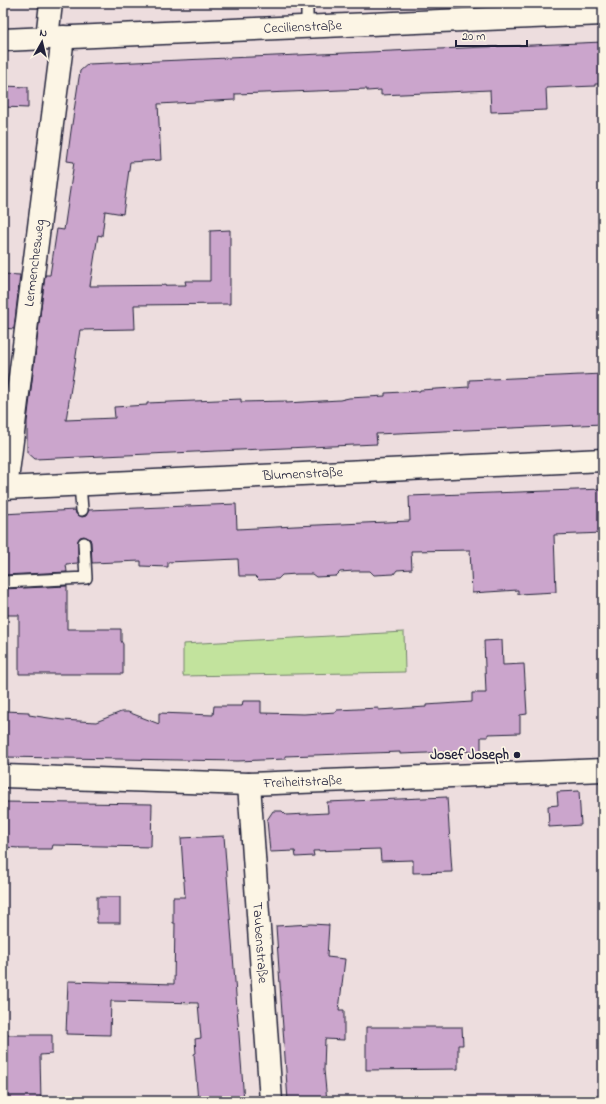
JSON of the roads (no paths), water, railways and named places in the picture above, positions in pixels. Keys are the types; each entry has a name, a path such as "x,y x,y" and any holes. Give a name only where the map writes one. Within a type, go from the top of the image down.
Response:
{"street":[{"name":"Lermenchesweg","path":"4,488 55,38 51,3"},
{"name":"Cecilienstraße","path":"3,40 603,14"},
{"name":"Blumenstraße","path":"4,488 603,460"},
{"name":"Freiheitstraße","path":"3,776 248,784 603,770"},
{"name":"Taubenstraße","path":"248,784 271,1101"}],"lane":[{"path":"306,3 308,27"},
{"path":"80,484 82,510"},
{"path":"3,582 86,578 84,543"}],"place":[{"name":"Josef Joseph","path":"517,755"}]}
